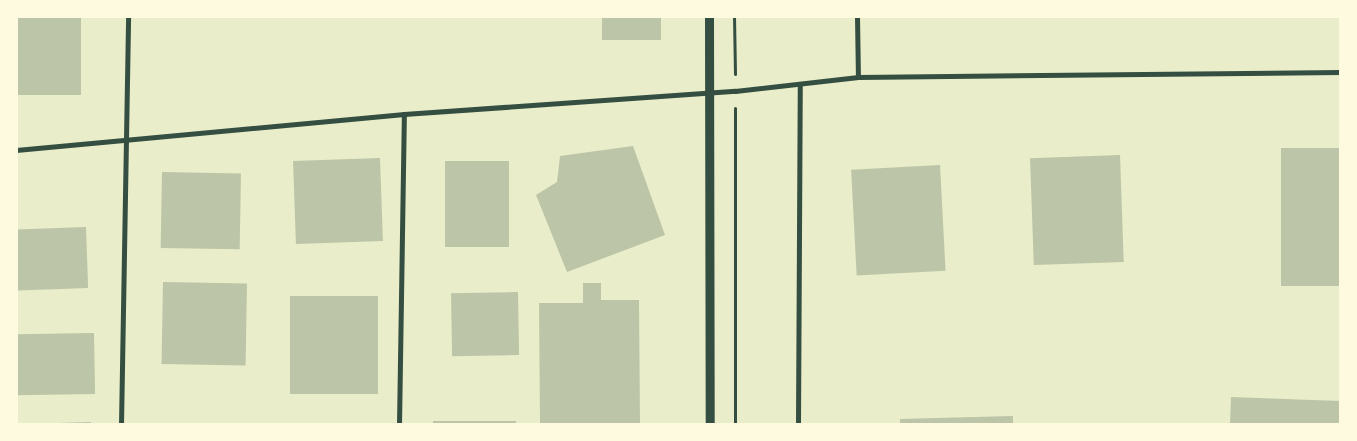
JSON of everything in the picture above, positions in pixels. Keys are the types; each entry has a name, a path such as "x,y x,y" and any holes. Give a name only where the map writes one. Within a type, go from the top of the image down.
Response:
{"street":[{"path":"121,425 128,137 128,16"},
{"path":"709,16 710,425"},
{"path":"857,16 858,77"},
{"path":"16,150 128,137 404,114 735,91 858,77 1341,72"},
{"path":"798,425 800,84"},
{"path":"399,425 404,114"}],"path":[{"path":"734,16 735,425"}],"building":[{"path":"16,16 81,16 81,95 16,95"},
{"path":"602,16 661,16 661,40 602,40"},
{"path":"633,146 665,235 567,272 536,195 557,182 560,156"},
{"path":"1281,148 1341,148 1341,286 1281,286"},
{"path":"1120,155 1124,262 1034,265 1030,158"},
{"path":"380,158 383,241 296,244 293,161"},
{"path":"445,161 509,161 509,247 445,247"},
{"path":"940,165 946,271 857,276 851,170"},
{"path":"162,172 241,173 240,249 161,248"},
{"path":"86,227 88,288 18,290 16,229"},
{"path":"163,282 247,283 246,365 162,364"},
{"path":"583,283 601,283 601,300 639,300 640,425 540,425 539,303 583,303"},
{"path":"518,292 519,355 452,356 451,293"},
{"path":"290,296 378,296 378,394 290,394"},
{"path":"94,333 95,394 17,395 16,334"},
{"path":"1231,397 1341,401 1341,425 1230,425"},
{"path":"1013,416 1013,425 900,425 900,419"},
{"path":"433,421 516,421 516,425 433,425"},
{"path":"91,422 91,425 58,425 58,423"}]}
